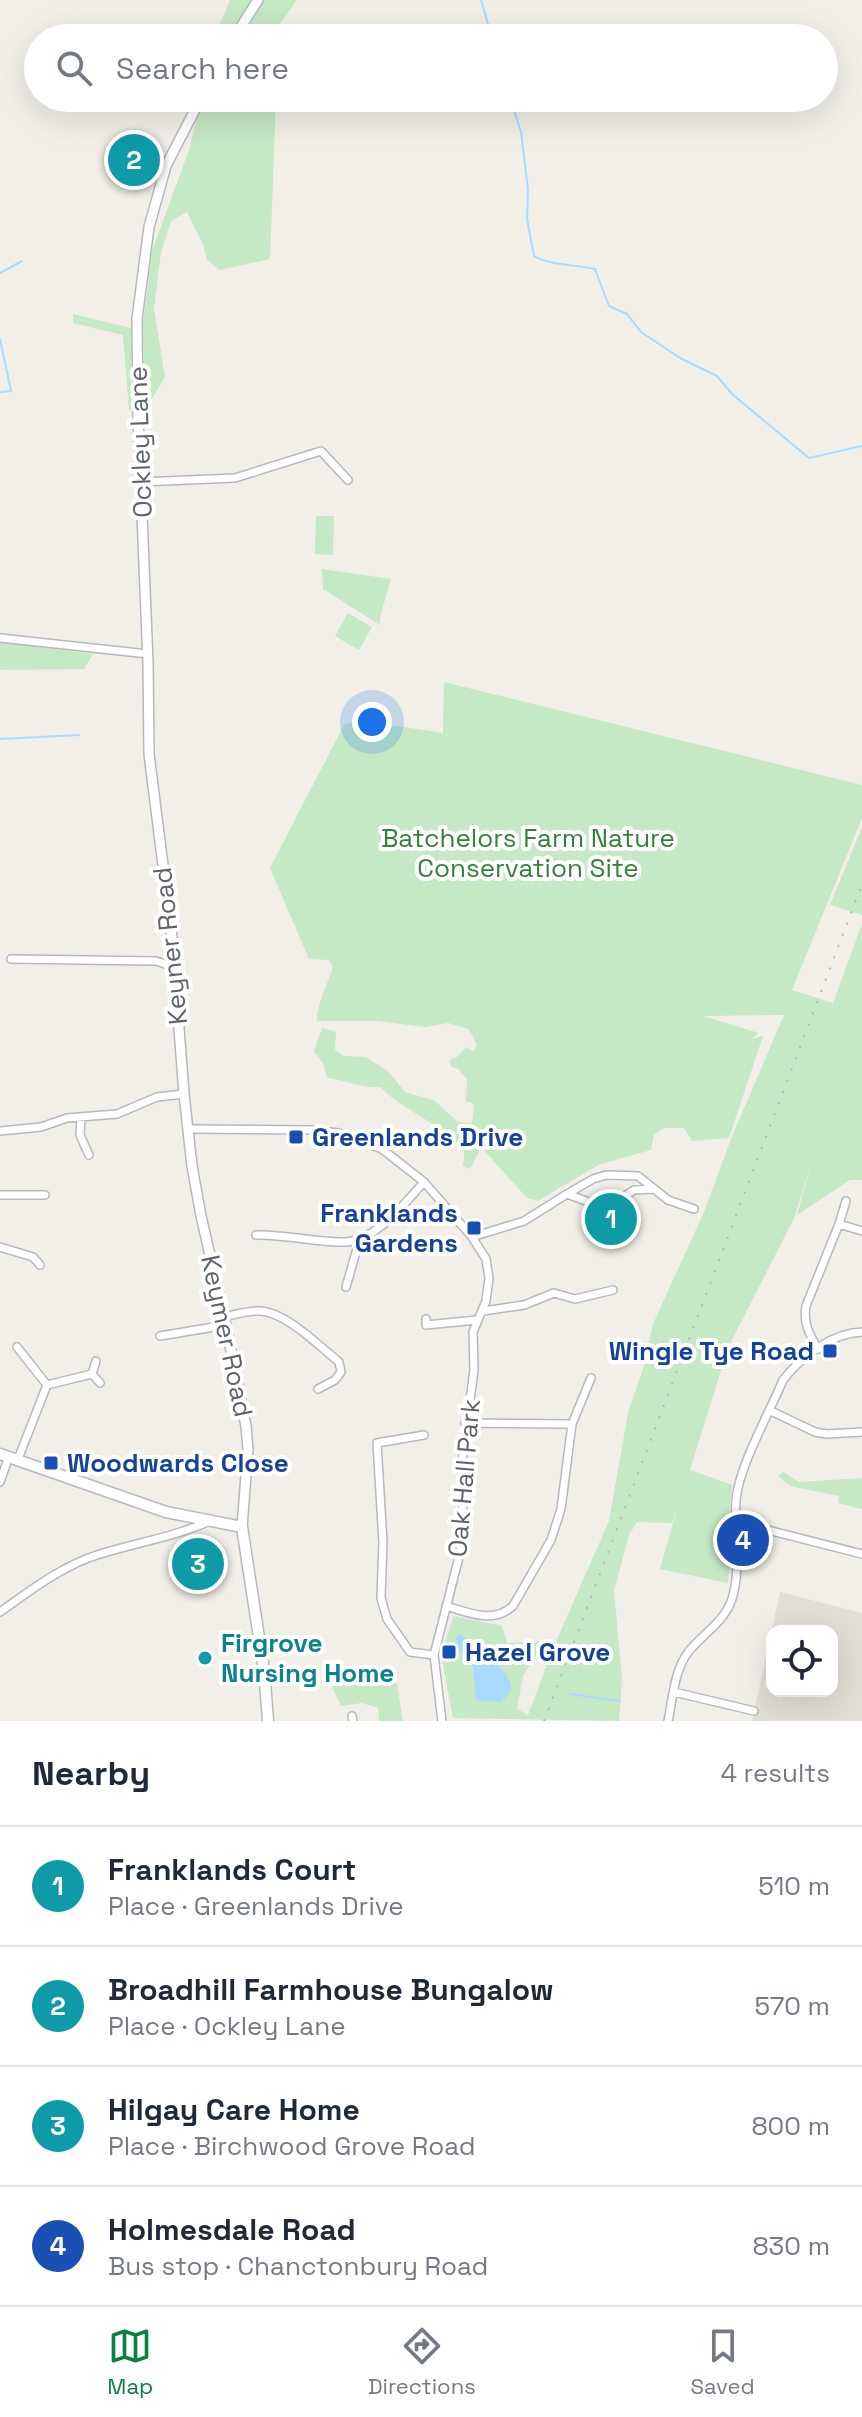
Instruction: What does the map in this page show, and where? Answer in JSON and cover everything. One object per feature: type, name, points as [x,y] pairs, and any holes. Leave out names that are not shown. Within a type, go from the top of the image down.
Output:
[{"type":"main road","points":[[9,1456],[166,1512],[242,1527]]},
{"type":"main road","name":"Keymer Road","points":[[242,1527],[264,1670],[268,1721]]},
{"type":"street","points":[[243,24],[258,0]]},
{"type":"street","name":"Ockley Lane","points":[[154,798],[149,754],[137,319],[149,227],[166,166],[194,112]]},
{"type":"street","points":[[140,482],[235,478],[321,451],[348,480]]},
{"type":"street","points":[[0,638],[148,654]]},
{"type":"street","name":"Keyner Road","points":[[154,798],[174,967],[184,1094]]},
{"type":"street","points":[[156,961],[172,952]]},
{"type":"street","points":[[11,959],[156,961],[174,967]]},
{"type":"street","points":[[0,1131],[22,1131],[67,1118],[117,1114],[157,1097],[184,1094]]},
{"type":"street","name":"Keymer Road","points":[[184,1094],[201,1216],[246,1426],[248,1449],[242,1527]]},
{"type":"street","points":[[81,1118],[80,1135],[89,1155]]},
{"type":"street","points":[[188,1129],[339,1133],[382,1149],[424,1182],[472,1237],[486,1259],[489,1278],[483,1311],[477,1320],[426,1325],[426,1319]]},
{"type":"street","points":[[472,1237],[524,1221],[593,1179],[606,1175],[638,1176],[668,1200],[694,1209]]},
{"type":"street","points":[[621,1177],[638,1190]]},
{"type":"street","points":[[256,1235],[345,1242],[360,1238],[377,1229],[424,1182]]},
{"type":"street","points":[[567,1194],[602,1207],[638,1190],[653,1189]]},
{"type":"street","points":[[0,1195],[45,1195]]},
{"type":"street","points":[[818,1349],[807,1330],[804,1317],[806,1306],[846,1201]]},
{"type":"street","points":[[839,1224],[862,1231]]},
{"type":"street","points":[[346,1287],[360,1238]]},
{"type":"street","points":[[0,1247],[33,1257],[40,1265]]},
{"type":"street","points":[[483,1311],[524,1305],[554,1293],[575,1299],[613,1290]]},
{"type":"street","points":[[160,1336],[225,1321],[252,1311],[265,1311],[281,1317],[339,1362],[341,1372],[335,1380],[318,1389]]},
{"type":"street","name":"Oak Hall Park","points":[[442,1721],[434,1655],[455,1576],[462,1530],[462,1461],[473,1373],[473,1332],[477,1320]]},
{"type":"street","points":[[668,1721],[678,1669],[688,1652],[722,1617],[732,1600],[738,1551],[736,1500],[741,1478],[783,1380],[836,1336],[862,1332]]},
{"type":"street","points":[[17,1347],[47,1385]]},
{"type":"street","points":[[92,1374],[96,1361]]},
{"type":"street","points":[[0,1482],[9,1456],[47,1385],[92,1374]]},
{"type":"street","points":[[92,1374],[100,1383]]},
{"type":"street","points":[[446,1606],[495,1617],[513,1606],[551,1540],[561,1509],[572,1424],[591,1378]]},
{"type":"street","points":[[771,1411],[815,1432],[862,1432]]},
{"type":"street","points":[[465,1423],[572,1424]]},
{"type":"street","points":[[367,1443],[424,1435]]},
{"type":"street","points":[[377,1443],[383,1542],[381,1598],[387,1619],[410,1652],[434,1655]]},
{"type":"street","points":[[0,1612],[32,1589],[82,1561],[189,1531],[210,1521]]},
{"type":"street","points":[[736,1522],[862,1554]]},
{"type":"street","points":[[674,1692],[754,1711]]},
{"type":"shaded area","points":[[780,1592],[862,1613],[862,1721],[752,1721],[766,1656],[766,1697],[838,1697],[838,1625],[773,1625]]},
{"type":"green space","points":[[230,0],[296,0],[280,24],[220,24]]},
{"type":"green space","points":[[198,112],[275,112],[270,259],[220,270],[207,260],[203,244],[187,212],[171,221],[161,252],[154,309],[165,377],[145,410],[143,325],[152,251],[189,150]]},
{"type":"green space","points":[[73,314],[131,328],[134,409],[129,410],[123,335],[73,323]]},
{"type":"green space","points":[[316,516],[334,516],[333,555],[315,554]]},
{"type":"green space","points":[[322,569],[391,579],[380,625],[323,589]]},
{"type":"green space","points":[[348,613],[372,627],[359,650],[335,636]]},
{"type":"green space","points":[[0,642],[93,654],[84,669],[0,670]]},
{"type":"green space","name":"Batchelors Farm Nature Conservation Site","points":[[444,682],[862,785],[862,818],[792,990],[833,1003],[862,924],[862,1180],[850,1180],[797,1215],[812,1160],[795,1216],[728,1348],[690,1470],[732,1485],[728,1583],[660,1569],[677,1509],[672,1523],[637,1522],[629,1535],[614,1591],[622,1678],[619,1721],[453,1718],[441,1653],[454,1616],[502,1626],[507,1643],[544,1641],[523,1676],[517,1709],[528,1715],[554,1646],[609,1521],[628,1413],[643,1369],[653,1324],[704,1212],[731,1139],[784,1015],[703,1016],[759,1033],[751,1039],[763,1036],[729,1138],[692,1141],[684,1128],[665,1128],[654,1134],[651,1150],[598,1165],[538,1201],[527,1198],[481,1147],[470,1169],[463,1166],[464,1155],[452,1138],[381,1087],[327,1078],[324,1065],[314,1051],[322,1028],[336,1032],[335,1050],[344,1056],[366,1057],[389,1072],[405,1092],[435,1101],[458,1122],[472,1123],[474,1104],[466,1101],[467,1079],[457,1068],[451,1067],[450,1060],[466,1047],[473,1051],[477,1045],[469,1029],[448,1023],[425,1027],[377,1021],[317,1021],[333,967],[329,960],[309,959],[270,868],[344,725],[357,720],[443,733]]},
{"type":"green space","points":[[862,827],[862,915],[830,905]]},
{"type":"green space","points":[[783,1472],[799,1482],[862,1478],[862,1509],[838,1503],[839,1496],[790,1486],[778,1476]]},
{"type":"green space","points":[[353,1670],[397,1684],[403,1721],[379,1721],[378,1708],[362,1703],[341,1706],[332,1687]]},
{"type":"water","points":[[459,1634],[490,1657],[509,1679],[510,1691],[500,1702],[476,1700],[473,1666],[454,1644]]},
{"type":"waterway","points":[[481,0],[488,24]]},
{"type":"waterway","points":[[515,112],[521,132],[528,189],[527,219],[534,256],[555,263],[595,269],[609,306],[627,314],[641,332],[680,358],[717,376],[732,394],[809,458],[862,446]]},
{"type":"waterway","points":[[0,273],[22,261]]},
{"type":"waterway","points":[[0,339],[11,391],[0,392]]},
{"type":"waterway","points":[[0,739],[79,735]]},
{"type":"waterway","points":[[570,1694],[620,1701]]},
{"type":"railway","points":[[544,1721],[862,884]]},
{"type":"place","name":"Broadhill Farmhouse Bungalow","points":[[134,160]]},
{"type":"place","name":"Greenlands Drive","points":[[296,1137]]},
{"type":"place","name":"Franklands Court","points":[[611,1219]]},
{"type":"place","name":"Franklands Gardens","points":[[474,1228]]},
{"type":"place","name":"Wingle Tye Road","points":[[830,1351]]},
{"type":"place","name":"Woodwards Close","points":[[51,1463]]},
{"type":"place","name":"Holmesdale Road","points":[[743,1540]]},
{"type":"place","name":"Hilgay Care Home","points":[[198,1564]]},
{"type":"place","name":"Hazel Grove","points":[[449,1652]]},
{"type":"place","name":"Firgrove Nursing Home","points":[[205,1658]]}]
